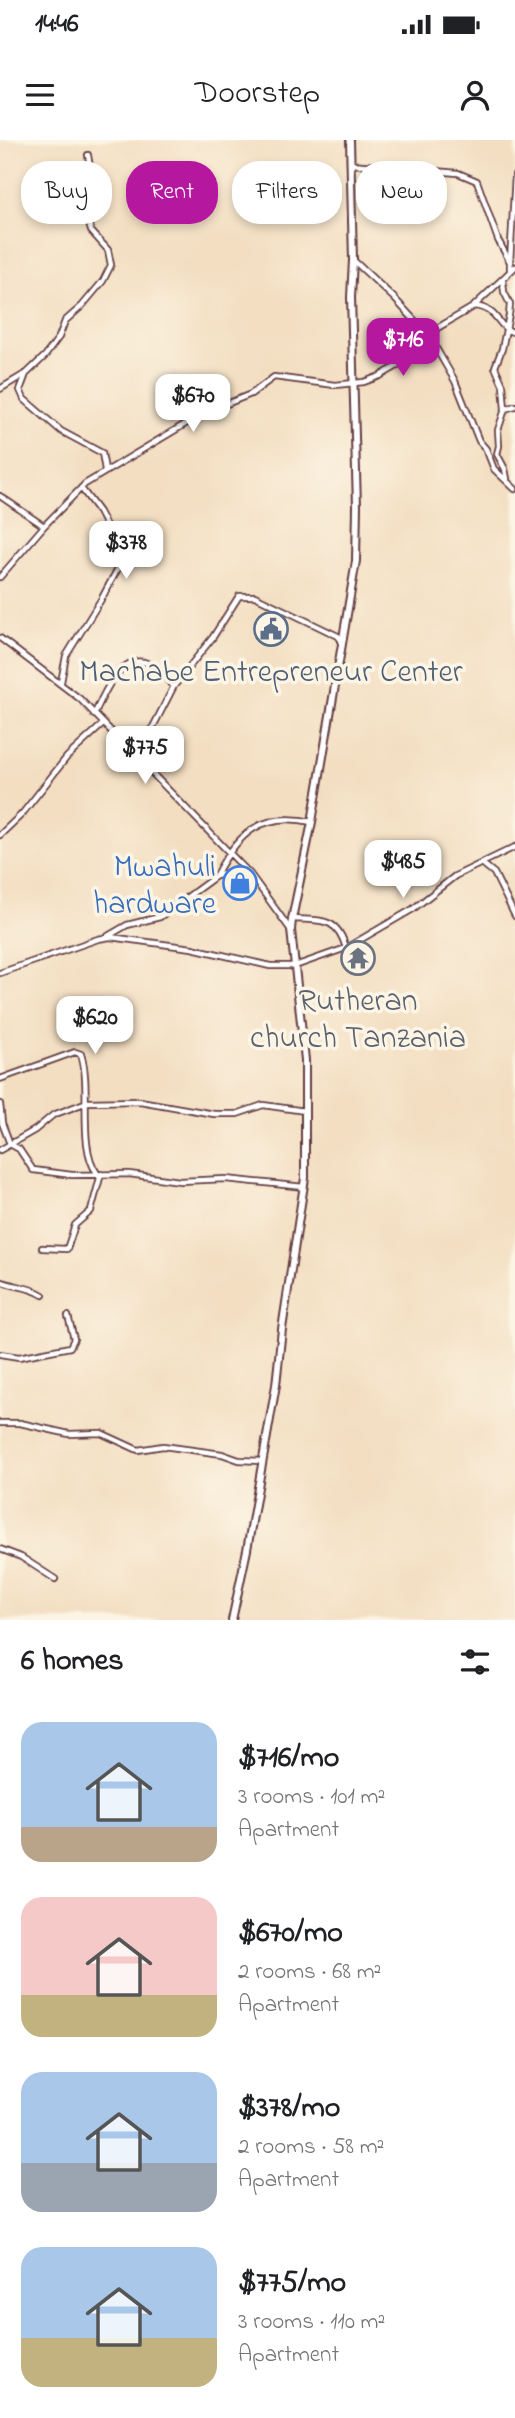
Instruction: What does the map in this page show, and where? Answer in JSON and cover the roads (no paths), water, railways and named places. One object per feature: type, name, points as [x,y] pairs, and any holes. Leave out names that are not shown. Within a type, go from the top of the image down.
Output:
[{"type":"street","points":[[232,1620],[276,1385],[304,1186],[305,1060],[291,930],[312,822],[355,561],[357,506],[350,140]]},
{"type":"street","points":[[88,155],[94,193],[89,223],[91,231],[108,250],[111,265],[103,281],[65,321],[59,337],[45,356],[26,374],[22,380],[21,396],[61,431],[102,453],[105,470]]},
{"type":"street","points":[[0,577],[80,488],[105,470],[202,414],[251,394],[274,377],[334,385],[354,384],[397,367],[414,355],[440,326],[475,306],[512,269],[498,240],[477,181],[457,173],[350,164]]},
{"type":"street","points":[[510,262],[515,175]]},
{"type":"street","points":[[352,260],[394,298],[429,336],[455,381],[478,441],[486,449],[494,468],[515,489]]},
{"type":"street","points":[[503,280],[503,289],[515,310]]},
{"type":"street","points":[[507,480],[497,454],[498,430],[505,409],[503,385],[495,365],[502,349],[509,302]]},
{"type":"street","points":[[475,306],[492,311],[506,330],[515,333]]},
{"type":"street","points":[[0,389],[26,374]]},
{"type":"street","points":[[505,409],[515,406]]},
{"type":"street","points":[[61,683],[66,656],[95,611],[123,558],[99,512],[80,488]]},
{"type":"street","points":[[0,496],[44,526]]},
{"type":"street","points":[[132,754],[153,727],[174,686],[213,637],[236,599],[242,594],[255,596],[279,607],[338,636],[343,642]]},
{"type":"street","points":[[0,639],[61,683],[94,715],[245,869],[291,930]]},
{"type":"street","points":[[94,715],[115,675],[137,662],[147,663],[174,686]]},
{"type":"street","points":[[0,835],[22,814],[67,757],[103,724]]},
{"type":"street","points":[[216,876],[228,852],[242,835],[270,821],[289,818],[312,822]]},
{"type":"street","points":[[104,938],[192,948],[270,966],[295,966],[346,948],[413,909],[455,876],[515,847]]},
{"type":"street","points":[[482,864],[494,873],[515,916]]},
{"type":"street","points":[[0,973],[104,938],[127,925],[160,917],[216,876],[245,869]]},
{"type":"street","points":[[292,919],[332,923],[342,933],[346,948]]},
{"type":"street","points":[[0,1079],[78,1052],[82,1056],[87,1101],[88,1153],[92,1166],[99,1174]]},
{"type":"street","points":[[0,1150],[34,1130],[52,1115],[87,1101],[140,1101],[214,1114],[237,1114],[263,1105],[306,1112]]},
{"type":"street","points":[[0,1104],[2,1123],[10,1144],[18,1148],[33,1170],[72,1175],[136,1175],[180,1181],[237,1179],[304,1186]]},
{"type":"street","points":[[42,1248],[67,1250],[75,1225],[91,1211],[99,1174]]},
{"type":"street","points":[[0,1281],[14,1287],[32,1289],[43,1295]]},
{"type":"street","points":[[0,1354],[19,1357],[70,1347],[75,1339],[68,1316]]},
{"type":"street","points":[[0,1423],[20,1423],[69,1433],[101,1433],[138,1450],[163,1446],[222,1454],[239,1460],[261,1461]]},
{"type":"street","points":[[0,1549],[21,1557],[55,1579]]},
{"type":"place","name":"Machabe Entrepreneur Center","points":[[271,629]]},
{"type":"place","name":"Mwahuli hardware","points":[[240,883]]},
{"type":"place","name":"Rutheran church Tanzania","points":[[358,958]]}]
